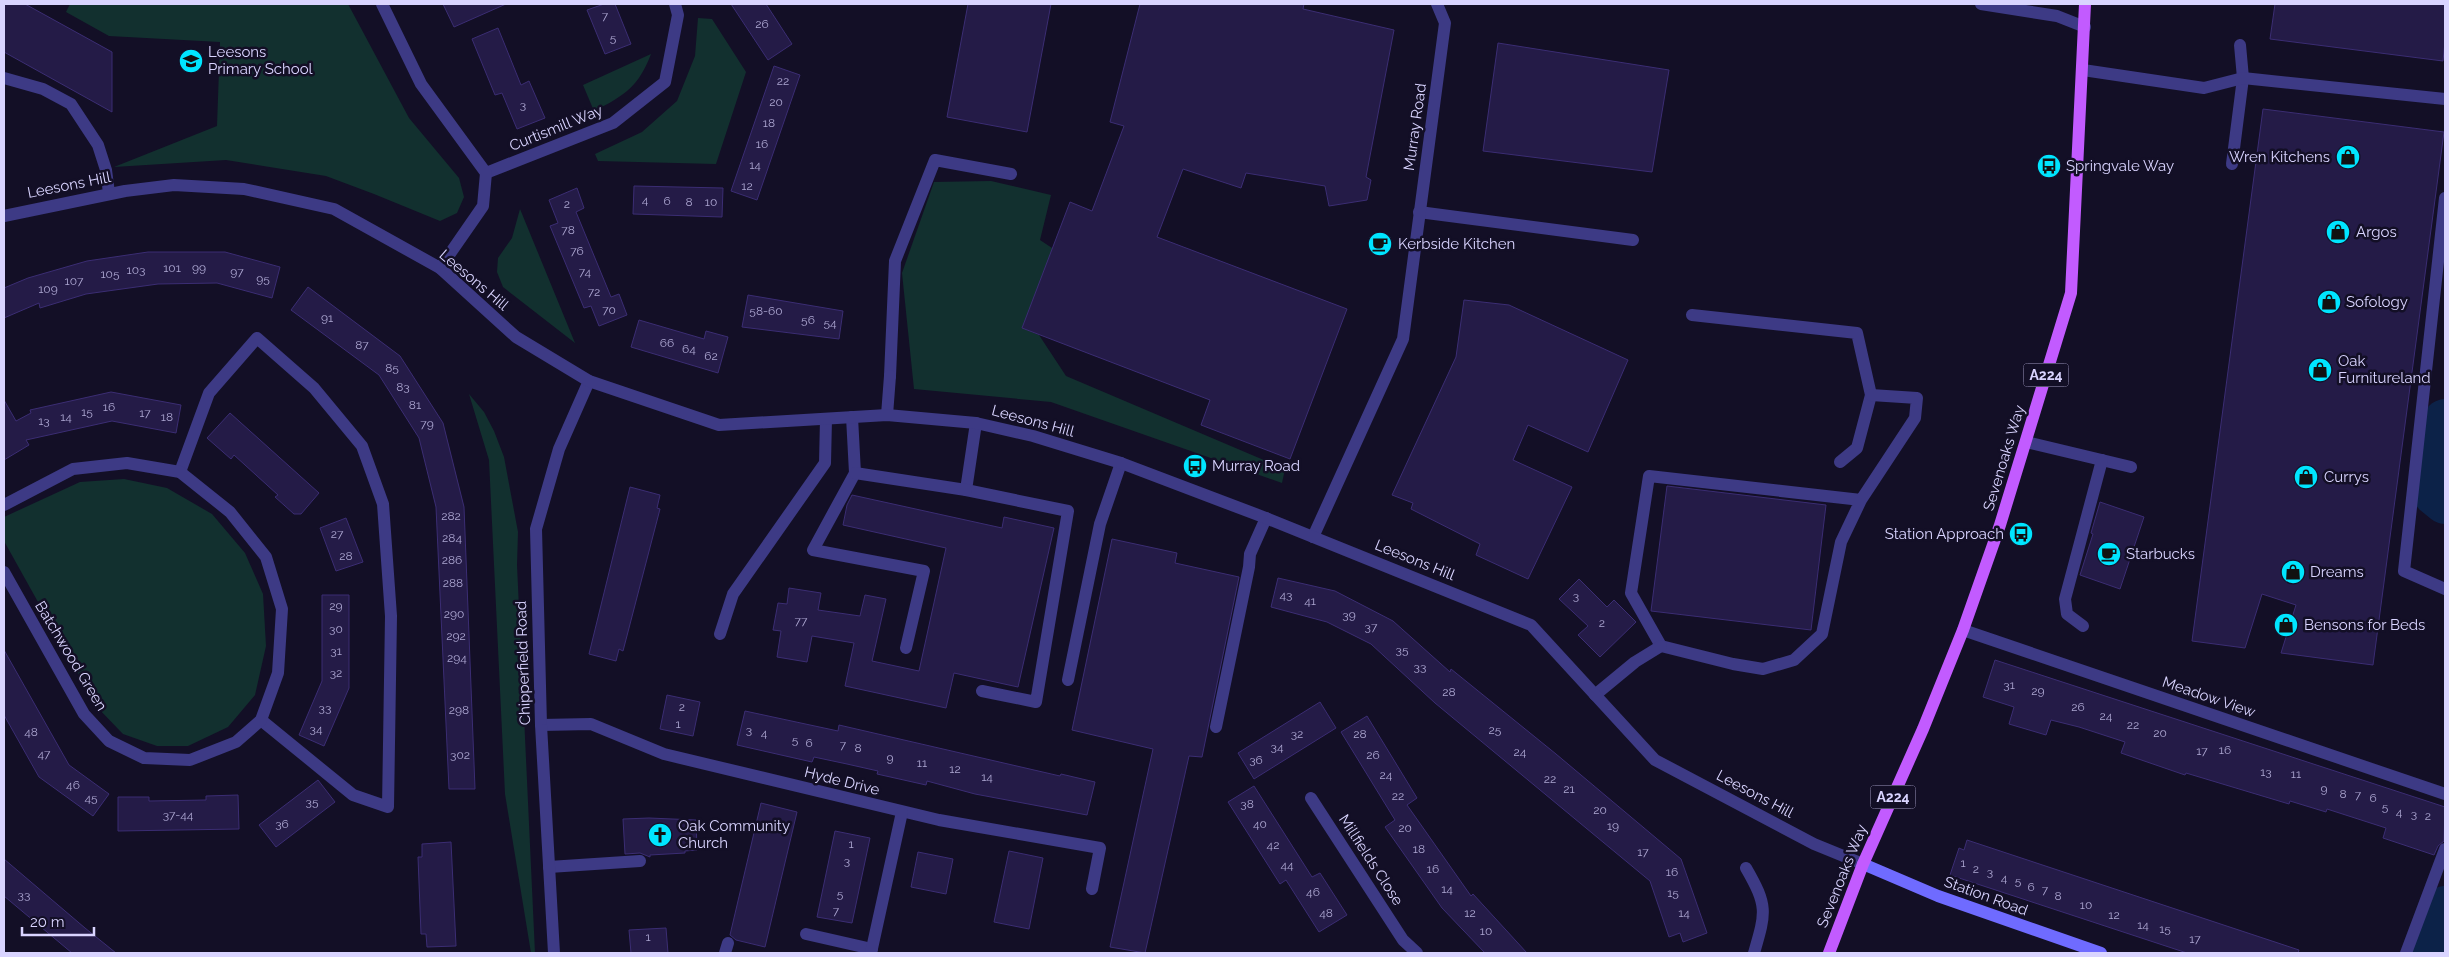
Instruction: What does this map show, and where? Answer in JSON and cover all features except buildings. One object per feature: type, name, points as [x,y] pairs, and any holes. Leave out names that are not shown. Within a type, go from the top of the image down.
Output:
[{"type":"main road","name":"Sevenoaks Way","points":[[1829,953],[1863,864],[1923,729],[1963,630],[2000,525],[2071,293],[2085,4]]},
{"type":"main road","name":"Station Road","points":[[1863,864],[1938,896],[2101,953]]},
{"type":"street","points":[[382,4],[421,84],[486,173],[483,206],[440,268]]},
{"type":"street","name":"Curtismill Way","points":[[486,173],[613,123],[665,82],[678,15],[675,4]]},
{"type":"street","name":"Murray Road","points":[[1314,537],[1403,339],[1445,23],[1437,4]]},
{"type":"street","points":[[1981,4],[2057,16],[2085,28]]},
{"type":"street","points":[[2232,164],[2243,78],[2240,45]]},
{"type":"street","points":[[2083,70],[2204,88],[2243,78],[2445,98]]},
{"type":"street","points":[[4,78],[43,89],[71,104],[98,145],[106,170],[109,193]]},
{"type":"street","points":[[887,416],[895,261],[935,160],[1011,174]]},
{"type":"street","name":"Leesons Hill","points":[[4,216],[109,193],[174,185],[244,189],[334,209],[440,268],[516,337],[589,381],[719,425],[887,416],[976,423],[1033,436],[1121,463],[1266,518],[1531,625],[1655,760],[1814,844],[1863,864]]},
{"type":"street","points":[[2445,198],[2404,571],[2445,589]]},
{"type":"street","points":[[1420,212],[1633,240]]},
{"type":"street","points":[[1692,315],[1858,333],[1870,395],[1857,448],[1840,462]]},
{"type":"street","points":[[180,472],[209,393],[257,338],[314,388],[362,446],[382,504],[391,616],[388,807],[353,795],[261,720]]},
{"type":"street","name":"Chipperfield Road","points":[[554,953],[541,726],[536,529],[559,449],[589,381]]},
{"type":"street","points":[[1595,695],[1635,662],[1661,646],[1732,664],[1763,669],[1794,660],[1822,634],[1841,542],[1861,500],[1915,418],[1917,398],[1870,395]]},
{"type":"street","points":[[852,418],[855,473],[813,550],[924,571],[906,648]]},
{"type":"street","points":[[720,634],[732,594],[825,464],[826,419]]},
{"type":"street","points":[[966,490],[976,423]]},
{"type":"street","points":[[2026,442],[2131,466]]},
{"type":"street","points":[[2083,626],[2067,614],[2065,599],[2102,460]]},
{"type":"street","name":"Batchwood Green","points":[[4,505],[73,469],[127,463],[180,472],[230,512],[266,557],[282,609],[278,672],[261,720],[236,742],[190,760],[144,758],[109,741],[84,714],[4,572]]},
{"type":"street","points":[[1068,680],[1100,524],[1121,463]]},
{"type":"street","points":[[855,473],[966,490],[1068,511],[1036,702],[982,692]]},
{"type":"street","points":[[1661,646],[1631,593],[1649,476],[1861,500]]},
{"type":"street","points":[[1216,727],[1249,567],[1250,554],[1266,518]]},
{"type":"street","name":"Meadow View","points":[[1963,630],[2445,794]]},
{"type":"street","name":"Hyde Drive","points":[[541,726],[591,724],[664,754],[902,812],[1100,848],[1092,889]]},
{"type":"street","name":"Millfields Close","points":[[1311,798],[1403,940],[1417,953]]},
{"type":"street","points":[[806,934],[872,951],[902,812]]},
{"type":"street","points":[[2406,953],[2445,849]]},
{"type":"street","points":[[549,867],[640,861]]},
{"type":"street","points":[[1746,868],[1760,892],[1763,905],[1763,922],[1754,953]]},
{"type":"street","points":[[1400,953],[1403,940]]},
{"type":"green space","points":[[70,4],[348,4],[409,118],[459,178],[464,197],[457,213],[440,221],[326,176],[226,160],[114,167],[217,126],[220,42],[109,36],[66,12]]},
{"type":"green space","points":[[698,18],[712,19],[746,72],[716,164],[598,161],[595,154],[642,132],[677,101],[695,56]]},
{"type":"green space","points":[[651,54],[636,82],[629,89],[594,111],[583,85]]},
{"type":"green space","points":[[991,181],[1051,195],[1040,240],[1058,252],[1022,328],[1039,335],[1066,376],[1285,469],[1282,483],[1051,402],[914,389],[902,273],[934,182]]},
{"type":"green space","points":[[520,209],[575,343],[503,287],[497,272],[498,258],[512,238]]},
{"type":"green space","points":[[469,394],[484,412],[504,457],[518,532],[517,565],[535,953],[531,953],[505,794],[489,460]]},
{"type":"green space","points":[[124,479],[167,488],[212,514],[245,553],[263,594],[266,646],[255,695],[228,727],[188,746],[157,746],[123,734],[96,706],[4,541],[4,517],[80,482]]},
{"type":"waterway","points":[[2445,421],[2434,493],[2445,502]]},
{"type":"waterway","points":[[2426,953],[2438,916],[2445,908]]},
{"type":"place","name":"Leesons Primary School","points":[[191,61]]},
{"type":"place","name":"Wren Kitchens","points":[[2348,157]]},
{"type":"place","name":"Springvale Way","points":[[2049,166]]},
{"type":"place","name":"Argos","points":[[2338,232]]},
{"type":"place","name":"Kerbside Kitchen","points":[[1380,244]]},
{"type":"place","name":"Sofology","points":[[2329,302]]},
{"type":"place","name":"Oak Furnitureland","points":[[2320,370]]},
{"type":"place","name":"Murray Road","points":[[1195,466]]},
{"type":"place","name":"Currys","points":[[2306,477]]},
{"type":"place","name":"Station Approach","points":[[2021,534]]},
{"type":"place","name":"Starbucks","points":[[2109,554]]},
{"type":"place","name":"Dreams","points":[[2293,572]]},
{"type":"place","name":"Bensons for Beds","points":[[2286,625]]},
{"type":"place","name":"Oak Community Church","points":[[660,835]]}]
